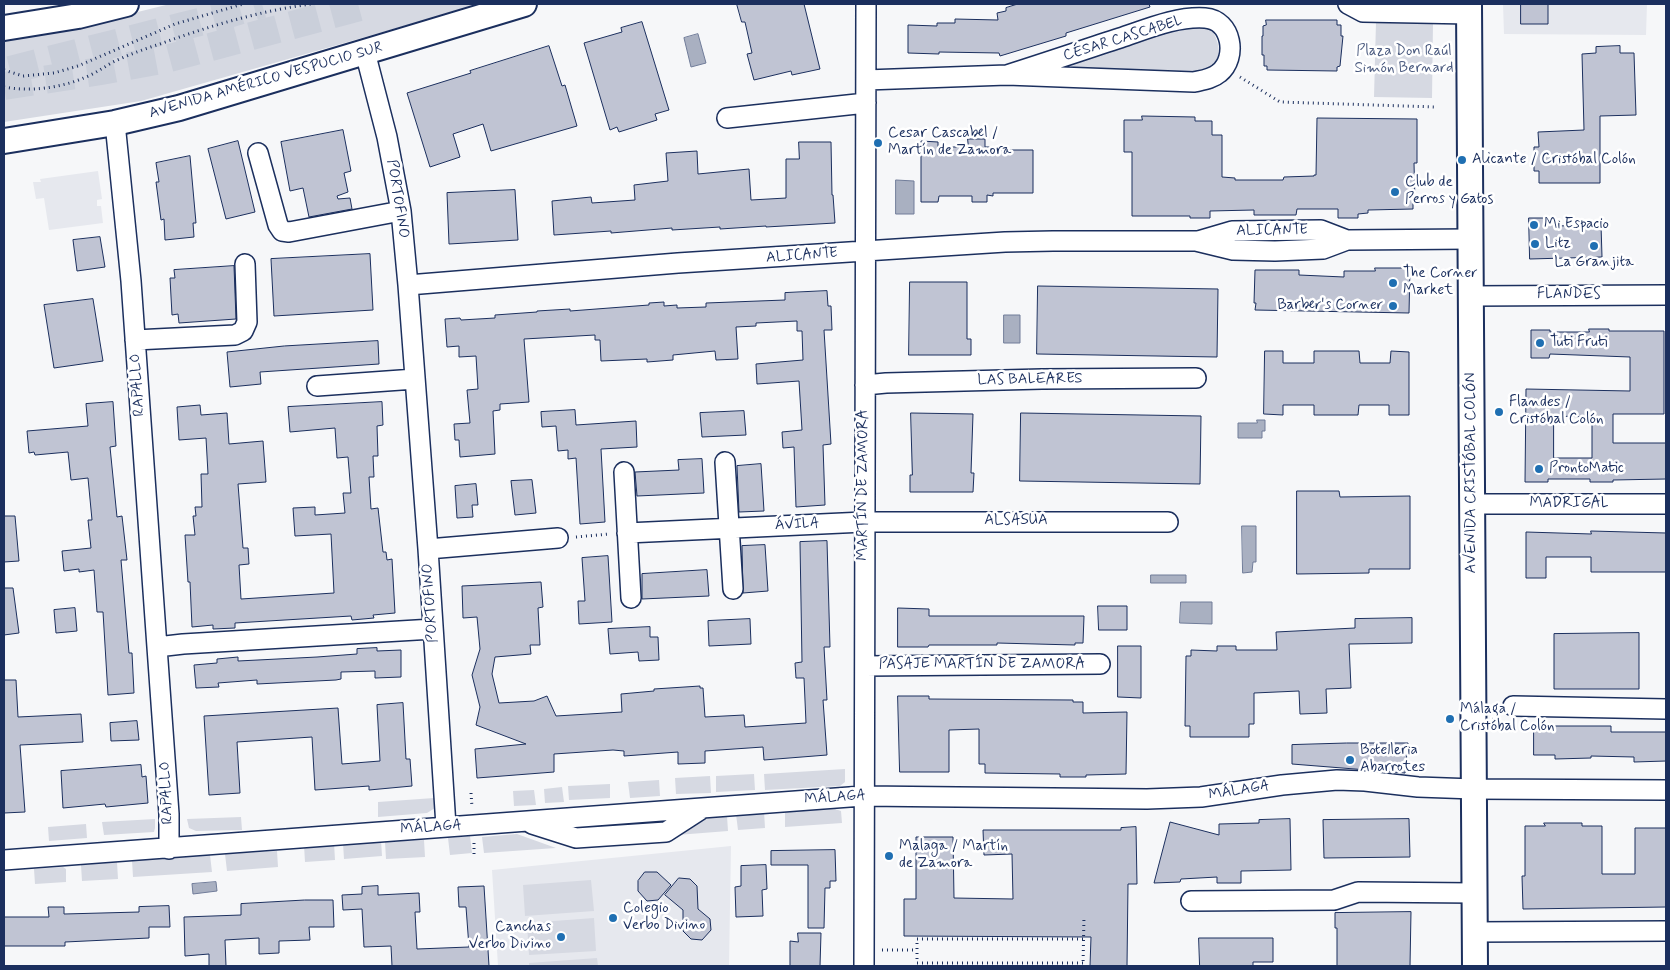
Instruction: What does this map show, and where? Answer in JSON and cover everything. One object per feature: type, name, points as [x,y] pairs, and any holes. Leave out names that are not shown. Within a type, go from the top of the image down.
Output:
[{"type":"main road","points":[[4,28],[78,16],[126,4]]},
{"type":"main road","name":"AVENIDA AMÉRICO VESPUCIO SUR","points":[[4,141],[115,123],[179,108],[524,4]]},
{"type":"main road","name":"AVENIDA CRISTÓBAL COLÓN","points":[[1469,9],[1475,966]]},
{"type":"street","name":"MARTÍN DE ZAMORA","points":[[864,966],[866,4]]},
{"type":"street","name":"AVENIDA CRISTÓBAL COLÓN","points":[[1348,4],[1363,12],[1469,9]]},
{"type":"street","name":"CÉSAR CASCABEL","points":[[866,80],[1008,75],[1180,83],[1207,80],[1218,74],[1224,69],[1230,58],[1231,47],[1228,34],[1220,23],[1212,18],[1184,19],[1008,75]]},
{"type":"street","name":"PORTOFINO","points":[[365,52],[387,137],[401,211],[428,549],[446,826]]},
{"type":"street","points":[[727,118],[866,103]]},
{"type":"street","name":"RAPALLO","points":[[115,123],[131,281],[158,647],[169,814],[169,849]]},
{"type":"street","points":[[258,153],[278,225],[282,230],[289,232],[401,211]]},
{"type":"street","name":"ALICANTE","points":[[408,285],[678,263],[1053,240],[1196,241],[1232,231],[1321,230],[1346,240],[1471,239]]},
{"type":"street","points":[[135,340],[235,335],[242,331],[247,322],[245,264]]},
{"type":"street","name":"FLANDES","points":[[1471,296],[1666,295]]},
{"type":"street","name":"LAS BALEARES","points":[[864,385],[1042,379],[1196,378]]},
{"type":"street","points":[[316,386],[415,379]]},
{"type":"street","points":[[725,462],[733,588]]},
{"type":"street","points":[[624,472],[631,598]]},
{"type":"street","name":"MADRIGAL","points":[[1472,504],[1666,504]]},
{"type":"street","name":"ALSASUA","points":[[864,522],[1168,522]]},
{"type":"street","name":"ÁVILA","points":[[627,533],[864,522]]},
{"type":"street","points":[[428,549],[558,538]]},
{"type":"street","points":[[158,647],[432,629]]},
{"type":"street","name":"PASAJE MARTÍN DE ZAMORA","points":[[865,666],[1100,664]]},
{"type":"street","points":[[1513,706],[1666,710]]},
{"type":"street","name":"MÁLAGA","points":[[4,860],[863,796],[1017,799],[1201,797],[1282,785],[1337,780],[1418,787],[1474,789],[1666,790]]},
{"type":"street","points":[[1191,901],[1334,900],[1358,892],[1474,893]]},
{"type":"street","points":[[1475,932],[1666,930]]},
{"type":"path","points":[[4,70],[23,76],[54,72],[78,66],[175,24],[243,4]]},
{"type":"path","points":[[4,87],[31,89],[68,84],[91,75],[113,62],[159,44],[252,16],[311,4]]},
{"type":"path","points":[[1224,69],[1256,86],[1280,102],[1436,107]]},
{"type":"path","points":[[558,538],[627,533]]},
{"type":"path","points":[[1084,916],[1084,939],[1083,964],[917,963],[917,938],[1084,939]]},
{"type":"path","points":[[877,950],[917,950]]},
{"type":"shaded area","points":[[1503,4],[1647,4],[1646,35],[1504,34]]},
{"type":"shaded area","points":[[98,171],[102,199],[97,200],[97,206],[101,206],[103,223],[49,230],[44,198],[36,199],[33,182],[41,182],[40,179]]},
{"type":"shaded area","name":"Colegio Verbo Divino","points":[[731,846],[729,966],[498,966],[492,870]]},
{"type":"green space","points":[[170,4],[481,4],[141,101],[4,122],[4,38],[73,28]]},
{"type":"green space","name":"Plaza Don Raúl Simón Bernard","points":[[1376,22],[1433,23],[1432,98],[1374,97]]},
{"type":"green space","points":[[1198,26],[1212,30],[1219,53],[1215,62],[1209,67],[1192,73],[1054,70],[1182,27]]},
{"type":"green space","points":[[845,769],[845,782],[840,786],[765,790],[764,774]]},
{"type":"green space","points":[[754,774],[755,790],[716,792],[716,776]]},
{"type":"green space","points":[[710,776],[711,793],[676,794],[675,778]]},
{"type":"green space","points":[[659,780],[660,796],[630,798],[628,782]]},
{"type":"green space","points":[[610,784],[610,798],[569,800],[568,786]]},
{"type":"green space","points":[[562,787],[564,802],[545,803],[544,789]]},
{"type":"green space","points":[[534,790],[536,805],[514,806],[513,791]]},
{"type":"green space","points":[[434,798],[435,808],[427,813],[378,817],[378,802]]},
{"type":"green space","points":[[832,808],[841,811],[842,823],[785,827],[785,812]]},
{"type":"green space","points":[[764,811],[765,828],[738,830],[736,814]]},
{"type":"green space","points":[[727,816],[728,831],[677,835],[710,817]]},
{"type":"green space","points":[[241,817],[242,830],[196,831],[189,828],[187,819]]},
{"type":"green space","points":[[155,819],[154,832],[104,835],[102,822]]},
{"type":"green space","points":[[672,819],[652,827],[579,831],[564,827]]},
{"type":"green space","points":[[86,824],[87,838],[49,841],[48,827]]},
{"type":"green space","points":[[517,834],[556,848],[484,853],[482,837]]},
{"type":"green space","points":[[470,836],[472,853],[450,855],[448,838]]},
{"type":"green space","points":[[381,840],[382,856],[344,859],[343,843]]},
{"type":"green space","points":[[424,840],[425,857],[386,859],[385,842]]},
{"type":"green space","points":[[334,843],[335,860],[305,862],[304,845]]},
{"type":"green space","points":[[277,851],[278,867],[227,871],[225,854]]},
{"type":"green space","points":[[210,855],[212,872],[133,877],[132,860]]},
{"type":"green space","points":[[117,862],[118,879],[82,881],[81,865]]},
{"type":"green space","points":[[63,867],[66,869],[66,882],[35,884],[34,869]]},
{"type":"green space","points":[[591,880],[594,911],[525,916],[523,885]]},
{"type":"green space","name":"Canchas Verbo Divino","points":[[594,918],[596,951],[529,955],[527,923]]},
{"type":"green space","points":[[597,958],[598,966],[529,966],[529,963]]},
{"type":"water","points":[[698,34],[706,63],[691,67],[684,38]]},
{"type":"water","points":[[896,180],[914,181],[914,214],[896,214]]},
{"type":"water","points":[[1004,315],[1020,315],[1020,343],[1004,343]]},
{"type":"water","points":[[1257,420],[1265,420],[1265,431],[1262,431],[1262,438],[1238,438],[1238,423],[1257,423]]},
{"type":"water","points":[[1242,526],[1256,526],[1256,562],[1253,562],[1252,572],[1243,573]]},
{"type":"water","points":[[1151,575],[1186,575],[1186,583],[1151,583]]},
{"type":"water","points":[[1181,602],[1212,602],[1212,624],[1180,623]]},
{"type":"water","points":[[216,882],[217,891],[193,894],[192,884]]},
{"type":"building","points":[[737,4],[804,4],[820,69],[792,75],[791,71],[754,80],[747,54],[752,53],[745,22],[742,22]]},
{"type":"building","points":[[1018,4],[1149,4],[1150,7],[1000,56],[999,53],[908,53],[908,25],[937,26],[937,23],[955,23],[955,19],[998,20],[997,13],[1006,11],[1006,8]]},
{"type":"building","points":[[1521,4],[1548,4],[1548,24],[1521,24]]},
{"type":"building","points":[[1266,20],[1337,20],[1337,25],[1341,25],[1341,36],[1343,36],[1340,66],[1337,67],[1337,71],[1267,70],[1267,66],[1264,66],[1264,55],[1262,55],[1263,26],[1266,25]]},
{"type":"building","points":[[642,22],[669,110],[655,114],[657,120],[619,132],[617,127],[610,130],[584,43],[622,32],[621,28]]},
{"type":"building","points":[[549,46],[562,86],[565,85],[577,126],[491,151],[483,124],[453,134],[460,157],[430,167],[407,93]]},
{"type":"building","points":[[1620,46],[1620,53],[1634,53],[1636,115],[1600,116],[1600,183],[1539,183],[1539,171],[1534,171],[1534,147],[1539,147],[1538,132],[1584,130],[1582,54],[1596,53],[1596,47]]},
{"type":"building","points":[[1142,116],[1195,117],[1195,121],[1212,121],[1212,135],[1222,135],[1222,177],[1235,178],[1235,180],[1283,180],[1284,177],[1316,175],[1317,118],[1417,119],[1417,163],[1414,163],[1415,203],[1413,203],[1413,209],[1368,210],[1368,213],[1358,214],[1358,218],[1338,218],[1338,209],[1297,209],[1296,215],[1254,215],[1254,210],[1210,211],[1210,218],[1132,216],[1132,152],[1124,152],[1124,120],[1142,120]]},
{"type":"building","points":[[343,130],[351,171],[344,173],[348,192],[337,196],[338,199],[350,198],[352,209],[309,217],[303,188],[290,191],[281,142]]},
{"type":"building","points":[[968,139],[985,139],[985,147],[994,147],[994,150],[1033,150],[1033,193],[993,193],[993,196],[987,195],[987,202],[972,202],[972,196],[939,196],[938,202],[921,202],[921,141],[938,142],[938,147],[968,147]]},
{"type":"building","points":[[238,141],[255,212],[226,219],[208,149]]},
{"type":"building","points":[[799,142],[831,142],[832,195],[835,223],[720,229],[720,227],[672,230],[672,228],[554,235],[552,201],[591,197],[592,203],[635,200],[634,185],[668,181],[666,153],[697,151],[698,174],[749,169],[751,200],[786,198],[786,159],[799,159]]},
{"type":"building","points":[[190,156],[196,223],[193,223],[194,237],[165,240],[164,219],[161,220],[156,182],[159,182],[156,163]]},
{"type":"building","points":[[515,190],[518,240],[449,244],[447,193]]},
{"type":"building","points":[[1529,218],[1555,218],[1555,226],[1601,225],[1602,257],[1530,259]]},
{"type":"building","points":[[100,237],[105,267],[77,271],[73,240]]},
{"type":"building","points":[[370,254],[373,310],[274,316],[271,259]]},
{"type":"building","points":[[234,266],[236,319],[179,323],[178,314],[172,315],[170,278],[175,278],[174,270]]},
{"type":"building","points":[[1375,268],[1410,268],[1409,313],[1255,310],[1255,270],[1299,270],[1299,275],[1344,277],[1344,271],[1375,271]]},
{"type":"building","points":[[910,282],[967,282],[967,339],[971,339],[971,355],[909,355]]},
{"type":"building","points":[[1038,286],[1218,289],[1217,357],[1037,354]]},
{"type":"building","points":[[827,291],[828,306],[831,306],[832,330],[824,330],[831,444],[823,445],[825,505],[796,507],[794,447],[783,448],[782,432],[802,430],[799,381],[757,384],[756,364],[803,360],[802,331],[797,331],[797,321],[756,323],[756,326],[736,327],[738,359],[716,360],[715,351],[673,355],[673,360],[647,362],[647,359],[601,361],[600,340],[595,340],[595,335],[524,339],[529,402],[500,404],[500,410],[493,411],[495,454],[460,457],[459,440],[455,440],[454,424],[470,423],[467,390],[478,389],[476,356],[459,357],[459,346],[447,347],[445,319],[495,318],[495,315],[537,311],[570,309],[570,311],[649,305],[649,303],[664,302],[664,306],[677,305],[677,308],[706,307],[706,303],[785,300],[785,293]]},
{"type":"building","points":[[93,299],[103,361],[54,368],[44,305]]},
{"type":"building","points":[[1589,329],[1664,331],[1664,414],[1613,414],[1613,443],[1666,443],[1666,479],[1590,482],[1590,479],[1548,479],[1548,482],[1525,482],[1526,389],[1630,391],[1630,357],[1550,354],[1549,358],[1531,358],[1531,330],[1589,332]],"holes":[[[1554,416],[1592,417],[1592,458],[1554,458]]]},
{"type":"building","points":[[378,341],[379,364],[260,372],[261,384],[230,387],[227,352],[284,346]]},
{"type":"building","points":[[1265,351],[1283,351],[1283,363],[1314,363],[1314,351],[1359,351],[1360,363],[1390,363],[1391,351],[1409,352],[1409,415],[1389,415],[1389,405],[1359,405],[1358,415],[1314,415],[1314,405],[1283,405],[1283,415],[1264,414]]},
{"type":"building","points":[[113,402],[116,446],[110,447],[117,517],[122,516],[127,560],[121,560],[129,653],[132,653],[134,693],[108,695],[103,612],[97,612],[94,570],[64,571],[62,551],[91,548],[88,520],[92,520],[88,478],[71,480],[68,452],[35,455],[34,452],[29,453],[27,431],[88,426],[86,404]]},
{"type":"building","points":[[382,402],[383,425],[377,426],[378,456],[373,456],[374,477],[369,477],[371,509],[378,508],[383,552],[386,552],[387,560],[392,559],[395,613],[373,615],[374,618],[352,620],[351,616],[235,623],[235,628],[213,629],[213,625],[192,627],[185,535],[195,535],[193,516],[196,516],[195,507],[202,507],[201,474],[208,474],[206,438],[179,440],[177,407],[200,405],[201,415],[227,413],[229,444],[263,441],[266,482],[238,484],[243,548],[248,548],[249,564],[239,565],[241,599],[334,593],[331,534],[295,536],[293,508],[315,507],[315,515],[345,513],[343,493],[351,493],[348,457],[337,458],[335,428],[290,432],[288,407]]},
{"type":"building","points":[[575,410],[576,425],[636,421],[637,447],[601,449],[605,522],[580,524],[576,458],[568,459],[568,450],[558,451],[556,426],[542,427],[541,412]]},
{"type":"building","points":[[744,411],[746,435],[702,437],[700,413]]},
{"type":"building","points":[[911,413],[973,414],[971,473],[974,473],[973,492],[910,492],[910,475],[912,475]]},
{"type":"building","points":[[1021,413],[1201,416],[1200,484],[1020,481]]},
{"type":"building","points":[[702,459],[704,493],[637,496],[635,472],[679,470],[678,460]]},
{"type":"building","points":[[761,464],[764,511],[739,512],[737,466]]},
{"type":"building","points":[[532,480],[536,513],[515,515],[511,481]]},
{"type":"building","points":[[476,484],[478,505],[472,505],[473,517],[457,518],[455,486]]},
{"type":"building","points":[[1297,491],[1339,491],[1340,497],[1410,496],[1410,569],[1369,569],[1369,573],[1297,574]]},
{"type":"building","points":[[4,516],[15,516],[19,561],[4,562]]},
{"type":"building","points":[[1591,531],[1666,533],[1666,572],[1591,572],[1591,557],[1546,557],[1546,578],[1526,578],[1526,532],[1591,534]]},
{"type":"building","points":[[827,541],[830,647],[824,647],[827,700],[823,700],[827,755],[764,760],[763,747],[705,751],[705,763],[678,764],[678,752],[624,756],[624,751],[613,750],[554,754],[554,772],[477,778],[475,749],[526,744],[476,725],[480,707],[472,675],[480,649],[477,617],[463,618],[462,586],[541,582],[543,607],[538,608],[540,645],[530,645],[531,654],[495,657],[492,674],[499,703],[534,701],[547,696],[556,716],[622,712],[621,694],[654,691],[654,689],[700,686],[700,688],[703,688],[705,717],[744,715],[745,727],[806,723],[804,678],[796,678],[795,663],[802,662],[800,542]]},
{"type":"building","points":[[765,545],[768,591],[743,593],[742,546]]},
{"type":"building","points":[[608,556],[612,622],[579,624],[578,601],[585,601],[582,558]]},
{"type":"building","points":[[707,570],[709,596],[642,599],[642,574]]},
{"type":"building","points":[[4,588],[13,588],[19,633],[4,635]]},
{"type":"building","points":[[1098,606],[1127,606],[1127,630],[1099,630]]},
{"type":"building","points":[[75,608],[77,631],[56,633],[54,610]]},
{"type":"building","points":[[898,608],[929,609],[929,616],[1084,616],[1083,643],[1075,643],[1075,645],[997,643],[997,645],[898,647]]},
{"type":"building","points":[[1412,618],[1412,643],[1349,644],[1351,688],[1326,689],[1327,713],[1300,714],[1299,691],[1254,693],[1254,724],[1249,724],[1249,737],[1190,737],[1190,726],[1185,726],[1186,656],[1191,656],[1191,650],[1217,651],[1217,646],[1236,646],[1236,650],[1277,650],[1276,632],[1355,628],[1355,619]]},
{"type":"building","points":[[750,619],[751,644],[709,646],[708,621]]},
{"type":"building","points":[[650,627],[650,637],[658,637],[659,660],[639,661],[638,652],[610,654],[608,629]]},
{"type":"building","points":[[1639,633],[1639,689],[1554,689],[1554,634]]},
{"type":"building","points":[[1118,646],[1141,646],[1141,698],[1118,697]]},
{"type":"building","points":[[377,648],[377,651],[401,650],[401,677],[375,678],[375,671],[341,672],[341,679],[336,680],[257,684],[257,680],[218,683],[219,687],[196,688],[194,665],[217,663],[217,659],[238,657],[238,661],[317,657],[357,654],[357,649]]},
{"type":"building","points":[[4,680],[16,680],[18,717],[81,714],[83,742],[20,745],[25,812],[4,813]]},
{"type":"building","points":[[898,696],[929,696],[929,699],[1073,700],[1073,702],[1083,702],[1083,713],[1127,712],[1126,774],[1060,777],[1060,774],[985,773],[985,764],[979,764],[979,729],[949,730],[949,772],[900,772]]},
{"type":"building","points":[[403,703],[406,759],[410,759],[412,786],[369,790],[369,786],[315,790],[312,737],[237,742],[240,793],[209,795],[204,716],[338,708],[342,764],[380,761],[377,705]]},
{"type":"building","points":[[137,721],[139,740],[111,741],[110,723]]},
{"type":"building","points":[[1534,726],[1611,726],[1611,732],[1666,732],[1666,761],[1634,762],[1634,757],[1591,756],[1591,758],[1555,759],[1555,755],[1534,755]]},
{"type":"building","points":[[1408,743],[1405,773],[1292,764],[1292,745]]},
{"type":"building","points":[[141,765],[142,777],[146,776],[148,803],[106,807],[105,804],[63,808],[61,771]]},
{"type":"building","points":[[1290,819],[1291,870],[1241,871],[1241,883],[1217,883],[1217,877],[1154,883],[1170,822],[1219,835],[1219,824],[1259,823],[1259,820]]},
{"type":"building","points":[[1409,819],[1410,857],[1324,858],[1323,820]]},
{"type":"building","points":[[1544,823],[1582,823],[1582,826],[1602,826],[1602,874],[1635,874],[1635,828],[1666,828],[1666,907],[1523,909],[1522,876],[1525,876],[1525,826],[1545,826]]},
{"type":"building","points":[[1136,827],[1137,884],[1128,884],[1127,966],[1090,966],[1091,937],[904,936],[904,899],[916,899],[916,837],[953,837],[954,898],[1013,899],[1012,854],[984,855],[983,830],[1121,830],[1121,828]]},
{"type":"building","points":[[835,850],[836,881],[830,881],[830,888],[825,888],[824,928],[808,928],[808,865],[771,865],[771,851]]},
{"type":"building","points":[[766,865],[767,889],[762,890],[763,916],[736,917],[735,887],[741,886],[741,866]]},
{"type":"building","points":[[645,872],[657,872],[671,885],[658,900],[647,901],[638,891],[638,881]]},
{"type":"building","points":[[679,878],[690,879],[697,886],[698,909],[710,919],[711,930],[702,940],[691,939],[683,931],[683,910],[665,895]]},
{"type":"building","points":[[378,886],[378,895],[419,893],[420,912],[415,912],[417,949],[469,947],[466,907],[459,907],[458,887],[484,886],[489,966],[392,966],[391,946],[364,947],[362,909],[343,910],[342,895],[362,894],[362,887]]},
{"type":"building","points":[[333,900],[334,927],[309,927],[310,940],[279,941],[279,953],[259,954],[259,938],[225,940],[226,966],[209,966],[209,954],[185,956],[184,917],[241,915],[241,904]]},
{"type":"building","points":[[169,906],[170,927],[149,927],[149,938],[65,942],[65,946],[4,946],[4,917],[49,917],[48,907],[64,907],[64,914],[139,912],[139,907]]},
{"type":"building","points":[[1411,912],[1410,966],[1337,966],[1335,913]]},
{"type":"building","points":[[798,933],[821,933],[820,966],[790,966],[790,941],[798,942]]},
{"type":"building","points":[[1199,938],[1273,938],[1273,962],[1253,962],[1253,966],[1200,966]]},
{"type":"tunnel","points":[[10,70],[215,18],[262,4]]},
{"type":"tunnel","points":[[4,86],[166,59],[371,4]]},
{"type":"place","name":"Cesar Cascabel / Martín de Zamora","points":[[878,143]]},
{"type":"place","name":"Alicante / Cristóbal Colón","points":[[1462,160]]},
{"type":"place","name":"Club de Perros y Gatos","points":[[1395,192]]},
{"type":"place","name":"Mi Espacio","points":[[1534,225]]},
{"type":"place","name":"Litz","points":[[1535,244]]},
{"type":"place","name":"La Granjita","points":[[1594,246]]},
{"type":"place","name":"The Corner Market","points":[[1393,283]]},
{"type":"place","name":"Barber's Corner","points":[[1393,306]]},
{"type":"place","name":"Tuti Fruti","points":[[1540,343]]},
{"type":"place","name":"Flandes / Cristóbal Colón","points":[[1499,412]]},
{"type":"place","name":"ProntoMatic","points":[[1539,469]]},
{"type":"place","name":"Málaga / Cristóbal Colón","points":[[1450,719]]},
{"type":"place","name":"Botelleria Abarrotes","points":[[1350,760]]},
{"type":"place","name":"Malaga / Martín de Zamora","points":[[889,856]]},
{"type":"place","name":"Colegio Verbo Divino","points":[[613,918]]},
{"type":"place","name":"Canchas Verbo Divino","points":[[561,937]]}]
